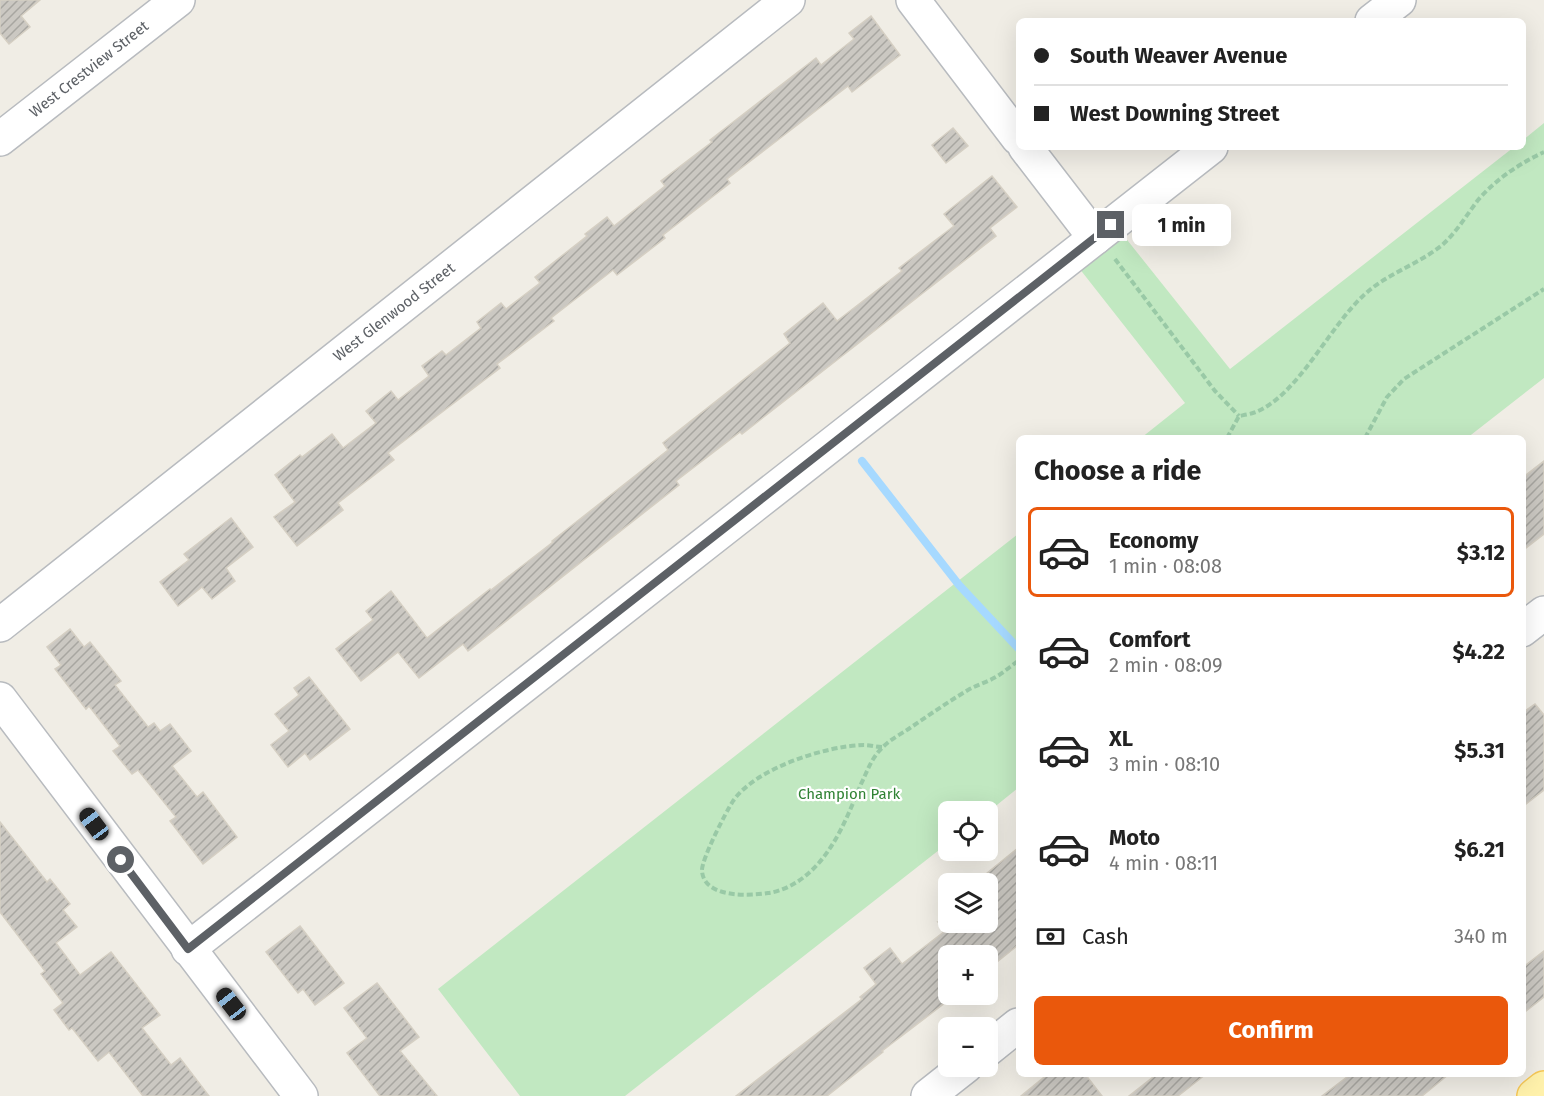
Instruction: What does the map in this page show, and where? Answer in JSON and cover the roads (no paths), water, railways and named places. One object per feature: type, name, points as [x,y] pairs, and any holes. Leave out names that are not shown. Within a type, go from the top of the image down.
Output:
[{"type":"main road","points":[[1534,1096],[1544,1089]]},
{"type":"street","name":"West Crestview Street","points":[[0,139],[178,0]]},
{"type":"street","name":"West Glenwood Street","points":[[0,625],[788,0]]},
{"type":"street","points":[[913,0],[1016,135]]},
{"type":"street","points":[[1376,18],[1399,0]]},
{"type":"street","points":[[1027,150],[1095,238]]},
{"type":"street","points":[[188,949],[1207,150]]},
{"type":"street","points":[[1526,627],[1544,613]]},
{"type":"street","points":[[0,699],[301,1096]]},
{"type":"street","points":[[998,1041],[1016,1027]]},
{"type":"street","points":[[928,1096],[952,1077]]},
{"type":"waterway","points":[[862,461],[959,585],[1016,646]]},
{"type":"park label","name":"Champion Park","points":[[849,794]]}]
